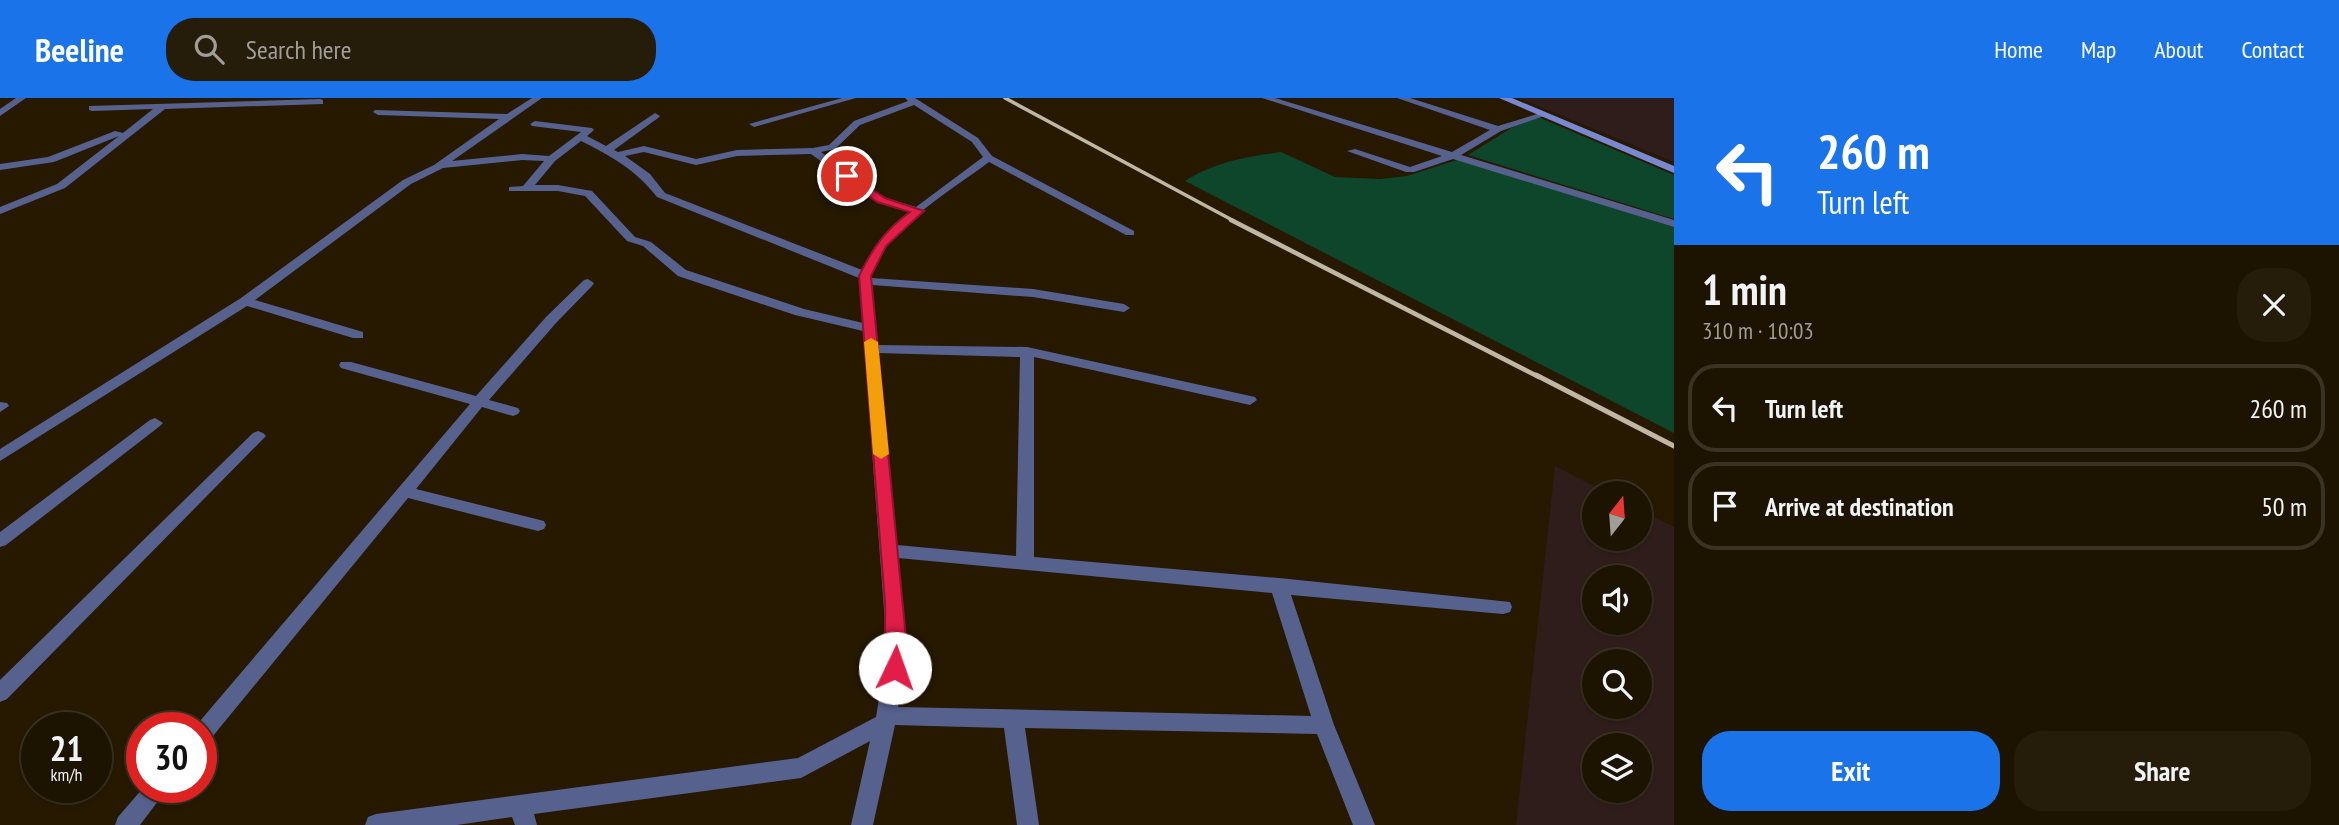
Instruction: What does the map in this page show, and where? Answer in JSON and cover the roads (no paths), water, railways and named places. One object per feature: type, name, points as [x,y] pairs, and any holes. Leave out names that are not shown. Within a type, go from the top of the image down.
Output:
[{"type":"main road","points":[[1504,98],[1674,170]]},
{"type":"street","points":[[0,113],[22,98]]},
{"type":"street","points":[[0,167],[50,160],[72,153],[119,133],[173,98]]},
{"type":"street","points":[[394,98],[374,115],[509,117]]},
{"type":"street","points":[[514,98],[537,99]]},
{"type":"street","points":[[754,124],[852,98]]},
{"type":"street","points":[[1266,98],[1674,224]]},
{"type":"street","points":[[1401,98],[1498,129]]},
{"type":"street","points":[[0,456],[245,302],[407,183],[440,166],[537,99]]},
{"type":"street","points":[[612,152],[645,149],[696,162],[737,153],[813,151],[832,147],[857,123],[912,100],[975,140],[988,158],[1130,233]]},
{"type":"street","points":[[92,108],[250,101],[320,102]]},
{"type":"street","points":[[0,211],[61,186],[154,112]]},
{"type":"street","points":[[1352,151],[1405,170],[1454,155],[1498,129],[1541,114]]},
{"type":"street","points":[[612,152],[655,116]]},
{"type":"street","points":[[535,124],[589,130],[551,159],[519,189],[558,188],[588,193],[597,199],[631,239],[647,244],[682,272],[800,312],[870,328]]},
{"type":"street","points":[[581,137],[612,152],[646,176],[661,195],[865,279],[1033,293],[1124,308]]},
{"type":"street","points":[[813,151],[881,200],[919,211]]},
{"type":"street","points":[[440,166],[522,157],[551,159]]},
{"type":"street","points":[[862,825],[886,719],[897,649],[865,279],[880,245],[898,225],[988,158]]},
{"type":"street","points":[[217,716],[478,404],[551,320],[588,283]]},
{"type":"street","points":[[245,302],[358,335]]},
{"type":"street","points":[[872,349],[1027,351],[1250,400]]},
{"type":"street","points":[[1025,563],[1027,351]]},
{"type":"street","points":[[346,365],[478,404],[513,411]]},
{"type":"street","points":[[0,541],[156,423]]},
{"type":"street","points":[[0,693],[258,436]]},
{"type":"street","points":[[407,492],[538,525]]},
{"type":"street","points":[[890,551],[1503,607]]},
{"type":"street","points":[[1279,585],[1324,725],[1364,825]]},
{"type":"street","points":[[376,825],[523,815],[801,768],[886,719],[1324,725]]},
{"type":"street","points":[[1013,719],[1028,825]]},
{"type":"street","points":[[126,825],[144,803]]},
{"type":"railway","points":[[1005,98],[1234,221]]},
{"type":"railway","points":[[1231,220],[1539,377]]},
{"type":"railway","points":[[1536,375],[1674,446]]}]
